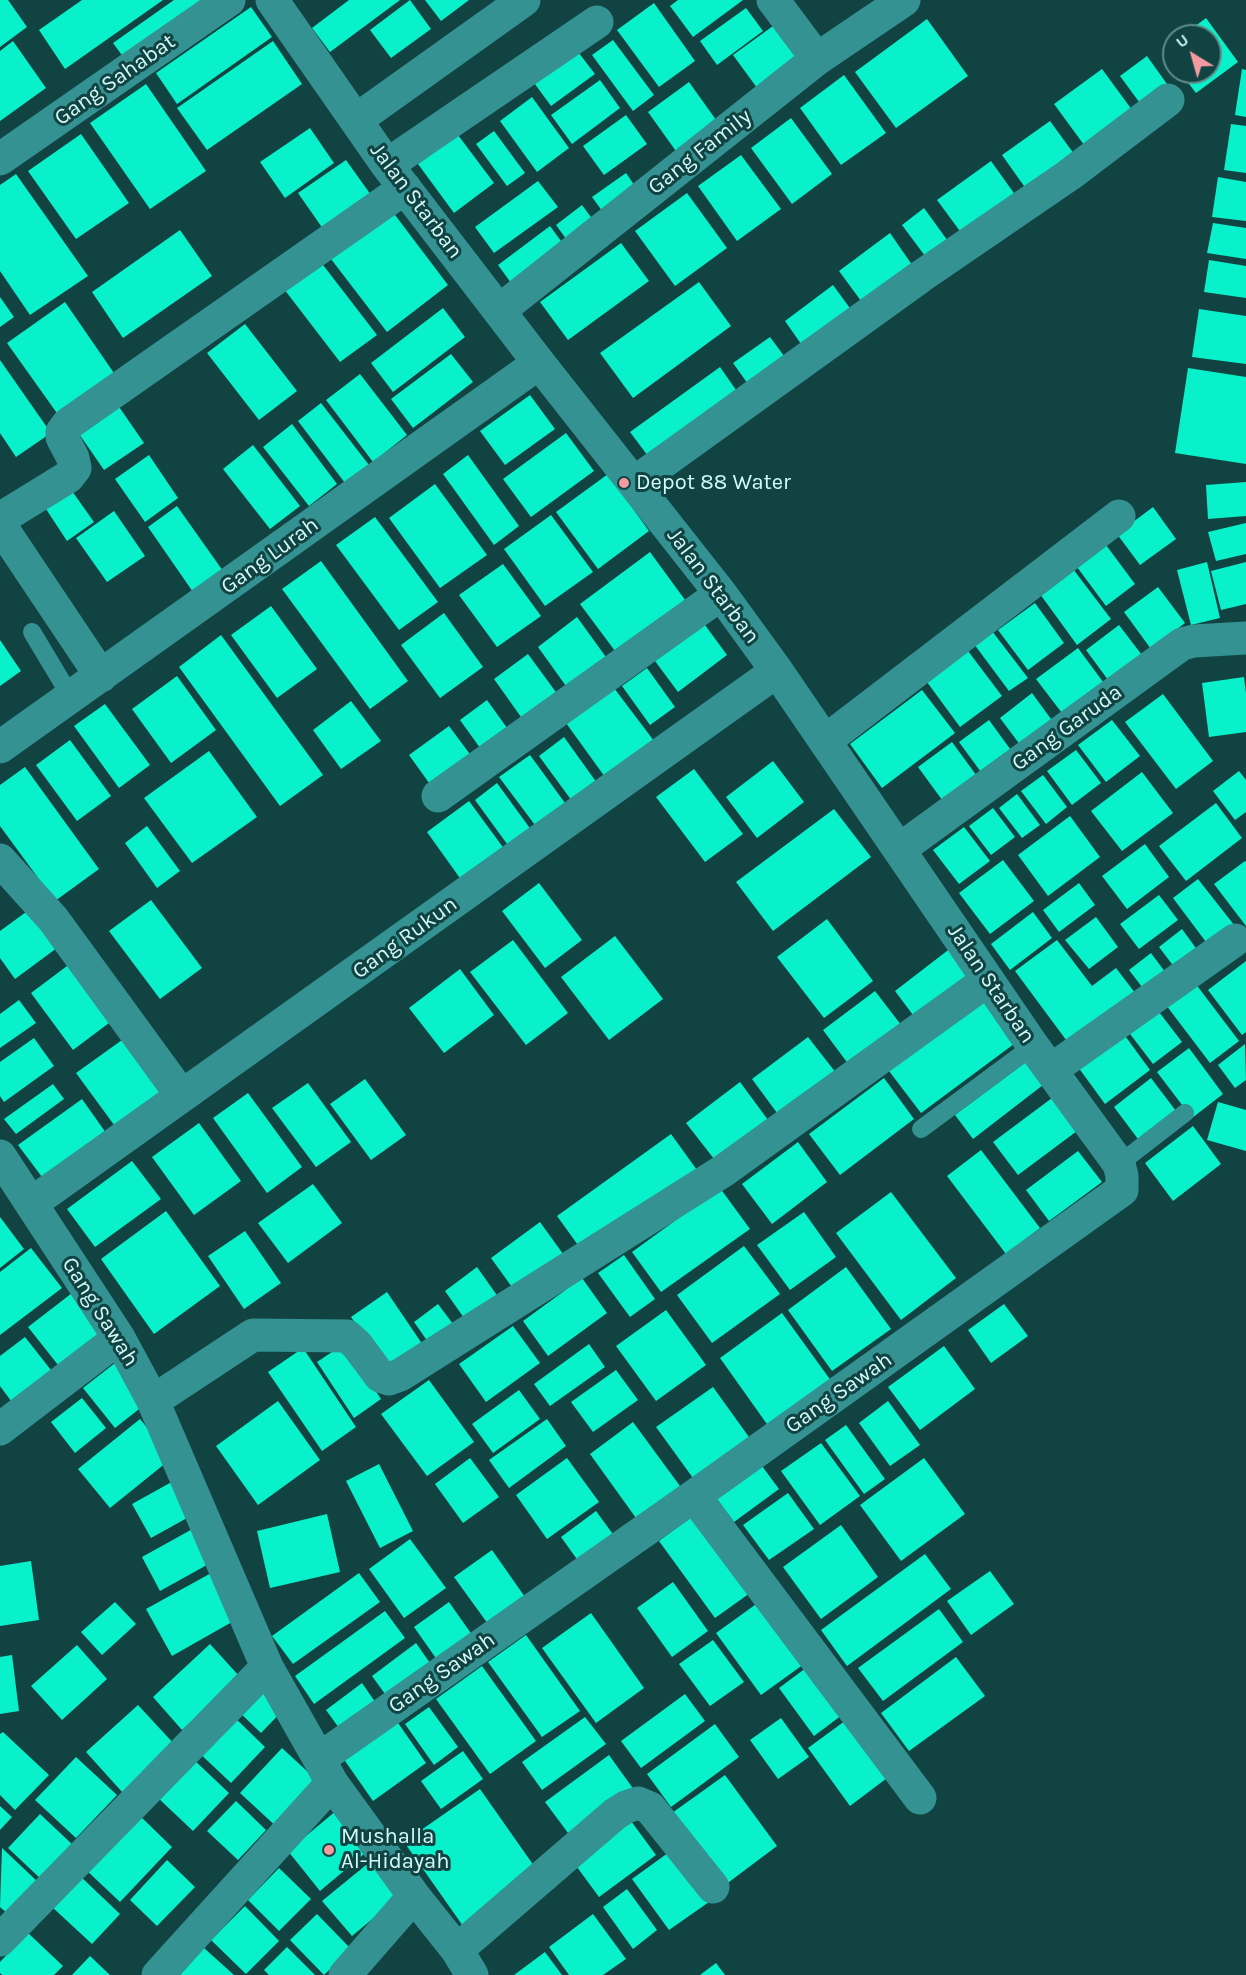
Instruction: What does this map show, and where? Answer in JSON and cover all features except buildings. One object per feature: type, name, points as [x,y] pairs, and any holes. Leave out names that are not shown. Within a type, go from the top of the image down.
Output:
[{"type":"street","name":"Gang Sahabat","points":[[0,159],[229,0]]},
{"type":"street","name":"Jalan Starban","points":[[272,0],[396,176],[539,363],[721,594],[777,671],[1042,1058],[1120,1177]]},
{"type":"street","points":[[356,120],[524,0]]},
{"type":"street","points":[[773,0],[818,58]]},
{"type":"street","name":"Gang Family","points":[[500,310],[818,58],[904,0]]},
{"type":"street","points":[[0,519],[68,477],[75,468],[73,458],[62,437],[62,432],[68,424],[597,22]]},
{"type":"street","points":[[634,483],[911,283],[1069,175],[1168,100]]},
{"type":"street","name":"Gang Lurah","points":[[0,747],[539,363]]},
{"type":"street","points":[[825,741],[1119,516]]},
{"type":"street","points":[[0,525],[101,676]]},
{"type":"street","points":[[438,796],[721,594]]},
{"type":"street","name":"Gang Garuda","points":[[900,849],[1182,644],[1194,641],[1246,638]]},
{"type":"street","name":"Gang Rukun","points":[[32,1203],[777,671]]},
{"type":"street","points":[[0,861],[52,919],[182,1096]]},
{"type":"street","points":[[1042,1058],[1235,940]]},
{"type":"street","points":[[153,1401],[253,1335],[346,1336],[357,1345],[380,1376],[389,1379],[400,1375],[723,1171],[988,980]]},
{"type":"street","name":"Gang Sawah","points":[[0,1156],[119,1338],[153,1401],[267,1666],[326,1771],[1120,1177]]},
{"type":"street","points":[[0,1429],[119,1338]]},
{"type":"street","points":[[694,1496],[920,1798]]},
{"type":"street","points":[[0,1940],[267,1666]]},
{"type":"street","points":[[158,1975],[326,1771],[414,1896],[465,1963],[615,1814],[638,1803],[650,1808],[713,1887]]},
{"type":"street","points":[[345,1975],[414,1896]]},
{"type":"lane","points":[[32,632],[71,697]]},
{"type":"lane","points":[[921,1129],[1042,1058]]},
{"type":"lane","points":[[1120,1177],[1185,1113]]},
{"type":"place","name":"Depot 88 Water","points":[[624,483]]},
{"type":"place","name":"Mushalla Al-Hidayah","points":[[329,1850]]}]
